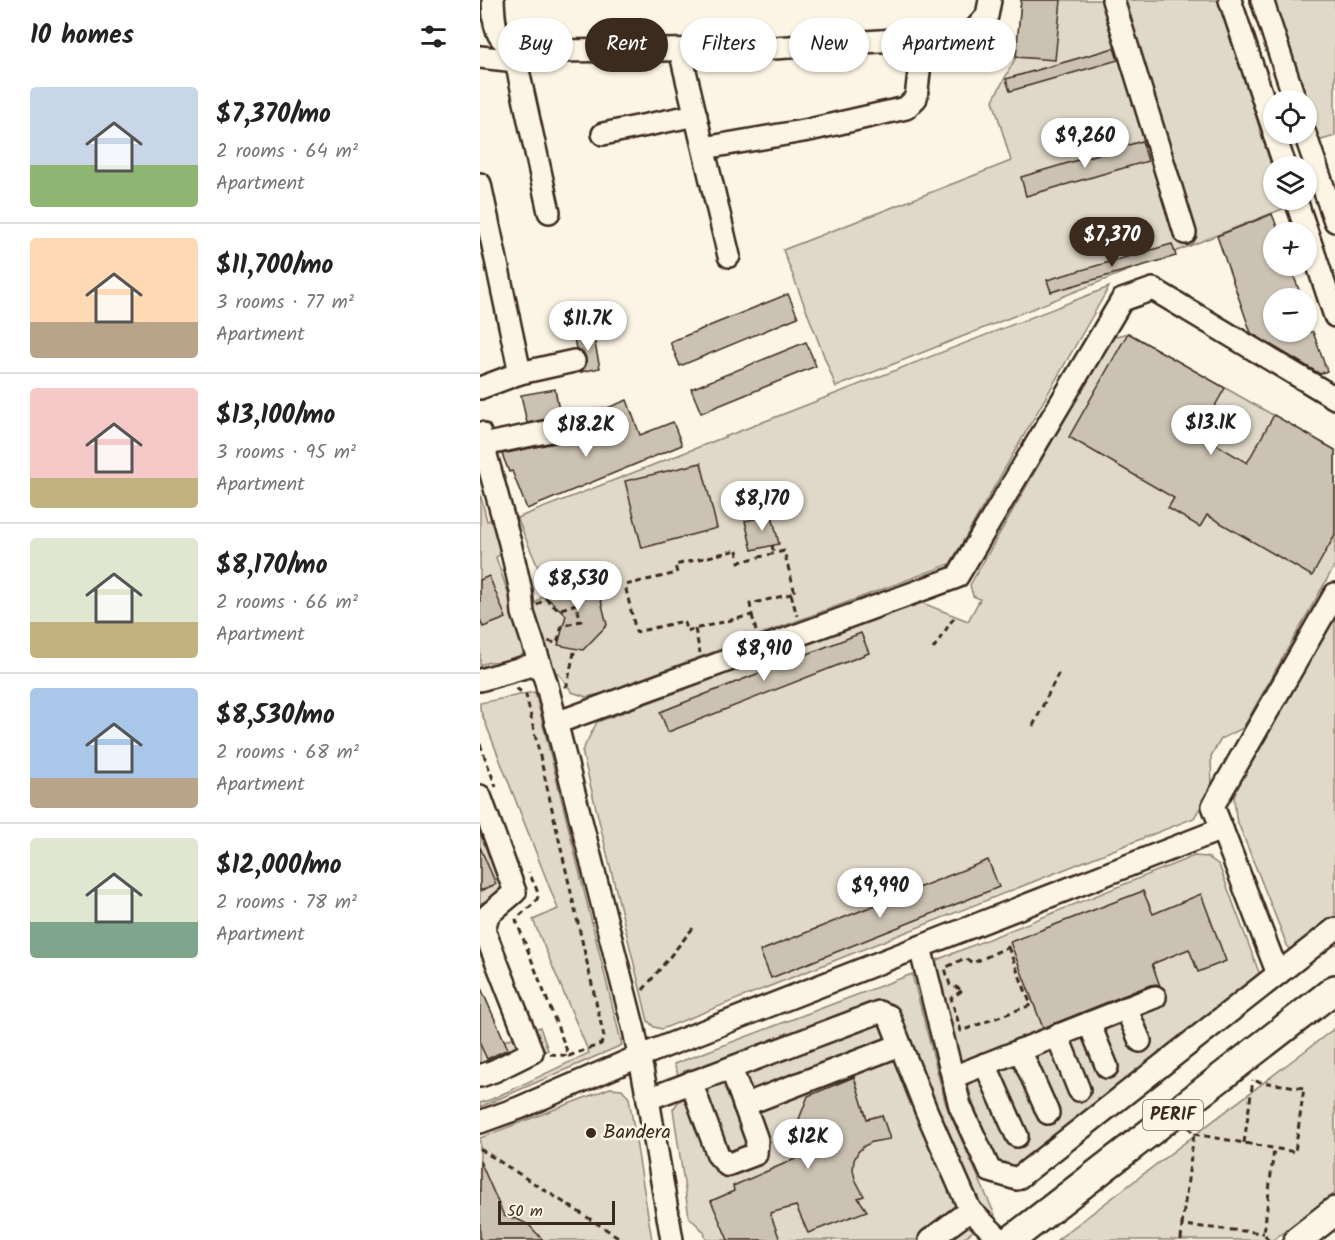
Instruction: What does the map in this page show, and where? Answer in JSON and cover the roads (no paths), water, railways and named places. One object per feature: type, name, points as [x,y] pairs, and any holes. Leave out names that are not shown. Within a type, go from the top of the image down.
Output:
[{"type":"main road","name":"PERIF","points":[[1011,1240],[1178,1111],[1248,1072],[1335,989]]},
{"type":"main road","points":[[1298,1240],[1335,1211]]},
{"type":"street","points":[[492,0],[498,34]]},
{"type":"street","points":[[985,18],[990,0]]},
{"type":"street","points":[[1113,0],[1185,233]]},
{"type":"street","points":[[1230,0],[1263,96]]},
{"type":"street","points":[[1262,0],[1292,90]]},
{"type":"street","points":[[480,57],[498,38]]},
{"type":"street","points":[[777,48],[881,41]]},
{"type":"street","points":[[573,51],[680,50]]},
{"type":"street","points":[[480,57],[516,61],[549,212]]},
{"type":"street","points":[[686,72],[729,256]]},
{"type":"street","points":[[704,148],[809,130],[906,108],[916,98],[919,72]]},
{"type":"street","points":[[603,134],[696,115]]},
{"type":"street","points":[[1310,144],[1329,184],[1335,221]]},
{"type":"street","points":[[480,184],[520,373]]},
{"type":"street","points":[[1299,210],[1335,316]]},
{"type":"street","points":[[556,723],[957,577],[1122,300],[1153,289],[1335,398]]},
{"type":"street","points":[[480,388],[520,373],[574,361]]},
{"type":"street","points":[[604,420],[482,439],[510,543],[521,591],[523,613],[549,695],[626,996],[640,1056],[672,1240]]},
{"type":"street","points":[[1278,974],[1213,806],[1335,594]]},
{"type":"street","points":[[480,680],[539,663]]},
{"type":"street","points":[[480,1076],[532,1052],[484,930],[488,915],[515,892],[490,796]]},
{"type":"street","points":[[480,1122],[519,1108],[640,1056],[1222,829]]},
{"type":"street","points":[[920,947],[960,1106],[990,1171],[1017,1179],[1335,929]]},
{"type":"street","points":[[953,1077],[1155,997]]},
{"type":"street","points":[[1126,1008],[1140,1041]]},
{"type":"street","points":[[648,1099],[879,1012],[889,1016],[926,1110],[970,1210],[1001,1240]]},
{"type":"street","points":[[1089,1023],[1107,1067]]},
{"type":"street","points":[[1057,1035],[1079,1090]]},
{"type":"street","points":[[744,1105],[900,1045]]},
{"type":"street","points":[[1020,1050],[1048,1113]]},
{"type":"street","points":[[984,1064],[1017,1136]]},
{"type":"street","points":[[691,1082],[718,1155],[727,1165],[756,1154],[757,1140],[731,1068]]},
{"type":"street","points":[[930,1240],[970,1210]]},
{"type":"place","name":"Bandera","points":[[591,1133]]}]
